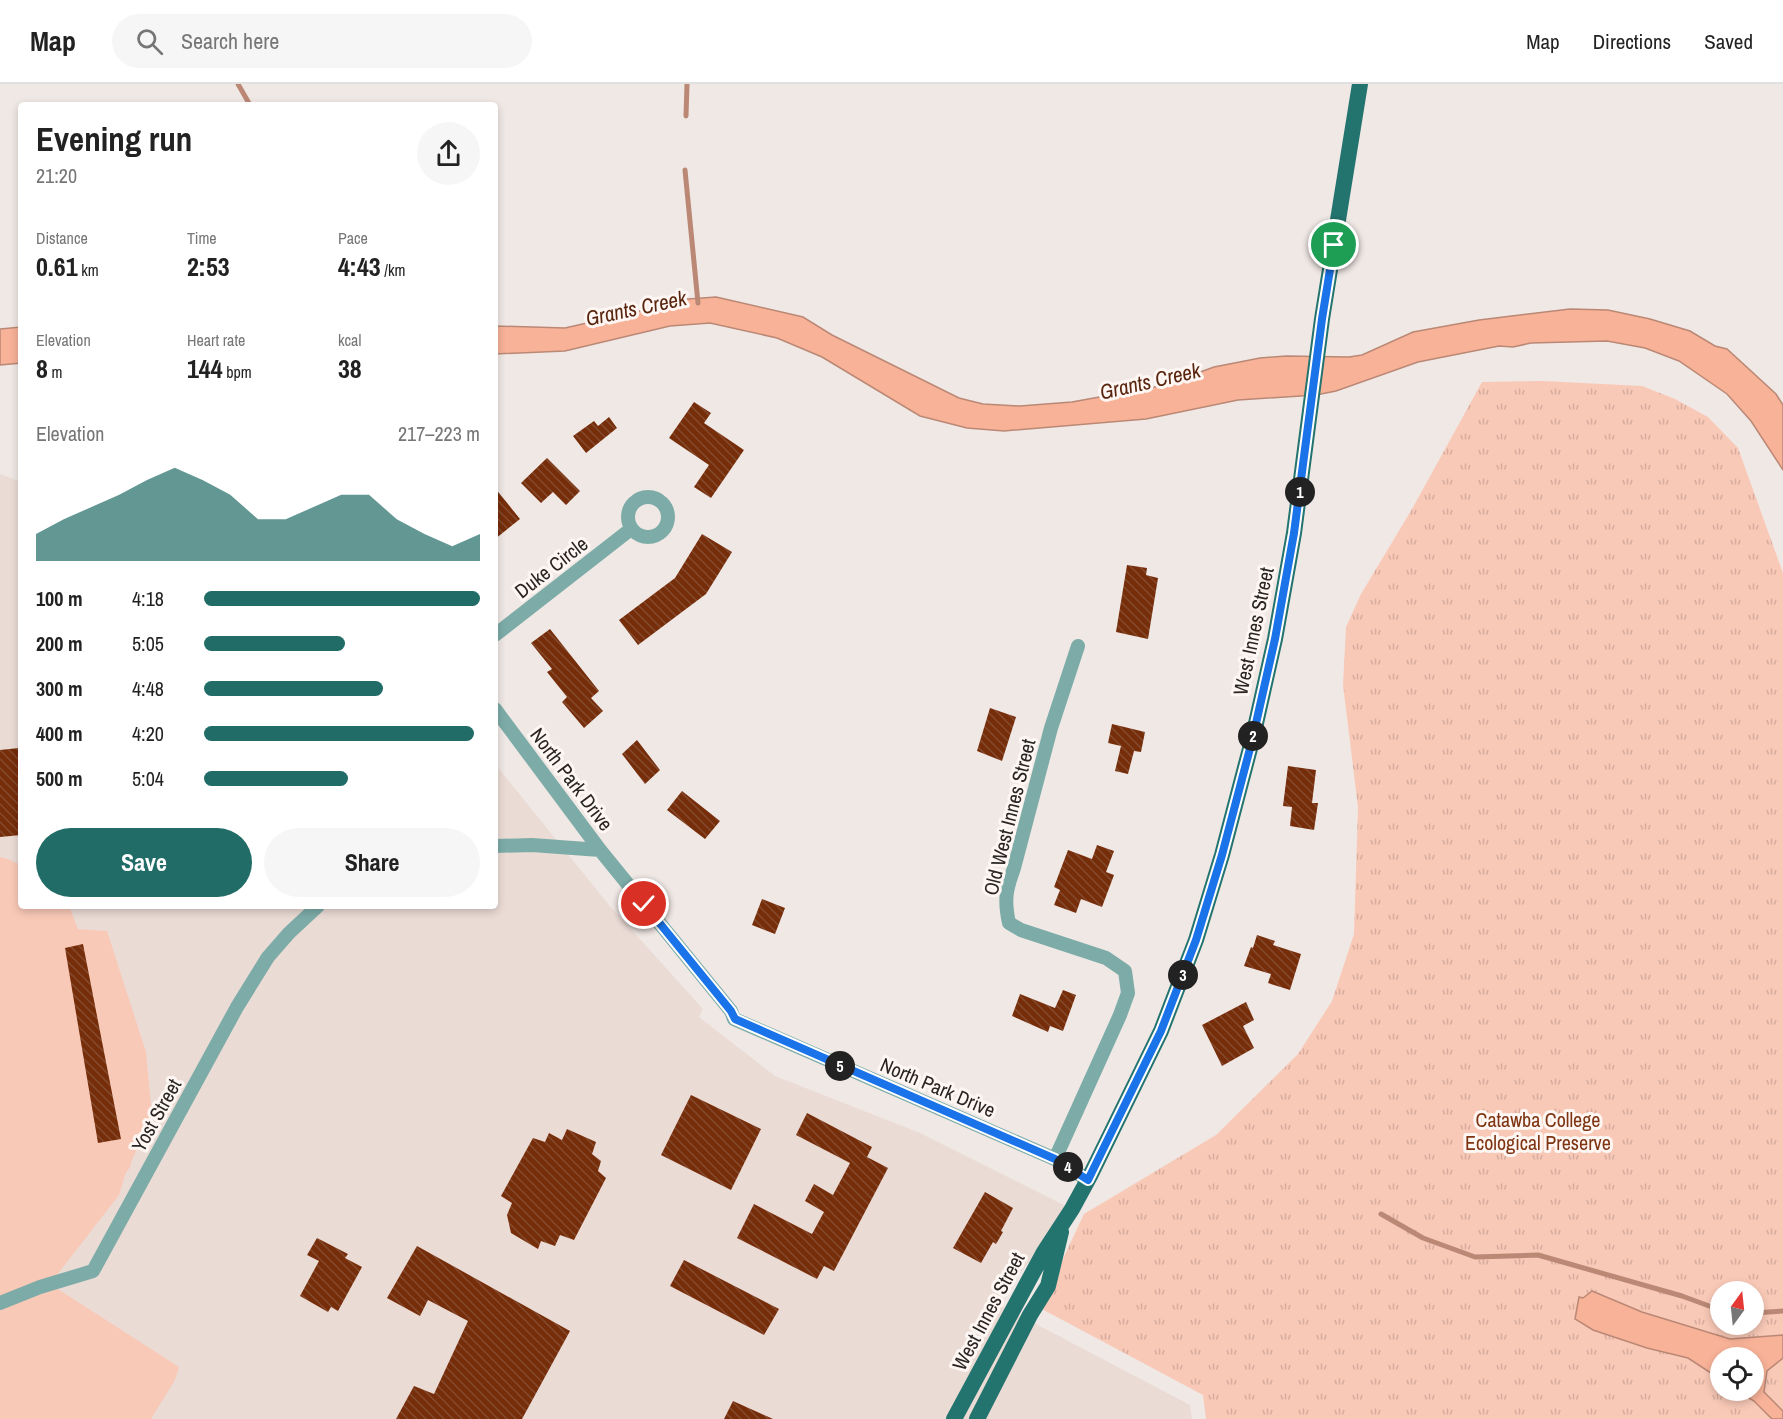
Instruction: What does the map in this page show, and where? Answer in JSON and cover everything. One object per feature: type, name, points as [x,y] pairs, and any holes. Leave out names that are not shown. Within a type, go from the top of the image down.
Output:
[{"type":"main road","name":"West Innes Street","points":[[954,1419],[1044,1252],[1088,1180],[1161,1031],[1196,940],[1222,855],[1252,741],[1275,639],[1294,533],[1322,319],[1360,84]]},
{"type":"main road","name":"West Innes Street","points":[[976,1419],[1030,1315],[1048,1286],[1062,1225]]},
{"type":"street","name":"Duke Circle","points":[[498,633],[631,529]]},
{"type":"street","name":"Old West Innes Street","points":[[1055,1159],[1128,993],[1125,971],[1106,957],[1021,930],[1009,923],[1005,904],[1006,888],[1018,857],[1052,728],[1078,646]]},
{"type":"street","name":"North Park Drive","points":[[498,713],[600,850],[731,1011],[735,1019],[1055,1159],[1088,1180]]},
{"type":"street","points":[[498,846],[532,845],[600,850]]},
{"type":"street","name":"Yost Street","points":[[0,1303],[40,1287],[93,1271],[227,1026],[268,957],[315,909]]},
{"type":"shaded area","points":[[716,297],[803,317],[832,335],[959,398],[983,404],[1020,406],[1072,402],[1165,385],[1214,367],[1260,358],[1362,355],[1413,332],[1479,320],[1570,309],[1608,310],[1690,331],[1715,346],[1727,349],[1776,394],[1783,405],[1783,470],[1751,421],[1727,394],[1679,361],[1645,348],[1607,341],[1499,346],[1418,362],[1336,391],[1316,395],[1238,400],[1146,419],[1004,431],[967,428],[920,416],[822,357],[777,338],[710,323],[670,326],[565,351],[498,354],[498,326],[565,328],[653,308],[674,300]]},
{"type":"shaded area","points":[[18,327],[18,363],[0,365],[0,329]]},
{"type":"shaded area","points":[[0,474],[18,481],[18,909],[498,909],[498,768],[609,905],[703,1009],[699,1017],[775,1076],[920,1133],[1072,1209],[996,1303],[1190,1405],[1192,1419],[0,1419]]},
{"type":"shaded area","points":[[1592,1291],[1642,1312],[1710,1333],[1710,1335],[1730,1339],[1783,1335],[1783,1358],[1767,1371],[1764,1392],[1764,1347],[1710,1347],[1710,1372],[1688,1358],[1647,1348],[1593,1330],[1575,1319],[1579,1297],[1583,1298]]},
{"type":"shaded area","points":[[1764,1392],[1783,1411],[1783,1419],[1772,1419],[1754,1401],[1764,1401]]},
{"type":"green space","name":"Catawba College Ecological Preserve","points":[[1543,381],[1642,386],[1675,399],[1708,417],[1738,448],[1783,573],[1783,1419],[1206,1419],[1203,1395],[1040,1308],[1084,1214],[1216,1135],[1298,1054],[1332,1001],[1354,934],[1358,807],[1343,685],[1346,627],[1361,594],[1412,509],[1482,382]]},
{"type":"green space","points":[[0,857],[18,864],[18,909],[70,909],[78,929],[107,931],[146,1052],[152,1116],[125,1175],[119,1195],[50,1284],[179,1367],[175,1380],[151,1419],[0,1419]]},
{"type":"building","points":[[694,402],[711,413],[704,423],[744,450],[711,498],[694,487],[709,465],[669,438]]},
{"type":"building","points":[[609,417],[617,428],[586,453],[573,436],[594,421],[598,426]]},
{"type":"building","points":[[547,458],[580,491],[566,505],[553,492],[541,503],[521,483]]},
{"type":"building","points":[[498,492],[520,519],[498,537]]},
{"type":"building","points":[[702,534],[732,552],[706,594],[638,645],[619,620],[675,578]]},
{"type":"building","points":[[1127,565],[1147,568],[1146,575],[1158,578],[1148,639],[1116,632]]},
{"type":"building","points":[[550,629],[599,691],[591,698],[603,711],[584,728],[562,702],[567,697],[547,672],[552,669],[531,643]]},
{"type":"building","points":[[990,708],[1016,717],[1002,761],[977,751]]},
{"type":"building","points":[[1112,724],[1145,732],[1141,752],[1134,751],[1128,774],[1115,771],[1121,746],[1108,743]]},
{"type":"building","points":[[637,740],[660,770],[645,784],[622,754]]},
{"type":"building","points":[[18,748],[18,835],[0,837],[0,750]]},
{"type":"building","points":[[1288,766],[1316,770],[1312,803],[1318,803],[1314,830],[1290,826],[1292,807],[1283,806]]},
{"type":"building","points":[[682,791],[720,821],[705,839],[667,810]]},
{"type":"building","points":[[1097,845],[1114,851],[1106,872],[1114,875],[1102,907],[1081,899],[1076,913],[1054,905],[1060,890],[1054,887],[1068,850],[1092,859]]},
{"type":"building","points":[[762,899],[785,908],[775,934],[752,925]]},
{"type":"building","points":[[1257,935],[1275,941],[1273,945],[1301,954],[1290,990],[1268,983],[1271,974],[1244,966]]},
{"type":"building","points":[[83,944],[121,1139],[98,1143],[65,948]]},
{"type":"building","points":[[1063,990],[1076,995],[1063,1031],[1050,1026],[1048,1032],[1012,1016],[1020,994],[1055,1008]]},
{"type":"building","points":[[1246,1002],[1254,1020],[1243,1026],[1254,1048],[1222,1066],[1202,1025]]},
{"type":"building","points":[[691,1095],[761,1129],[731,1190],[661,1155]]},
{"type":"building","points":[[807,1113],[872,1147],[867,1157],[888,1168],[834,1271],[824,1266],[817,1279],[737,1238],[754,1204],[812,1234],[824,1212],[805,1201],[814,1184],[833,1195],[850,1163],[796,1135]]},
{"type":"building","points":[[567,1129],[596,1142],[592,1154],[601,1161],[598,1171],[606,1178],[574,1240],[560,1235],[555,1246],[541,1241],[538,1249],[511,1233],[507,1215],[512,1203],[501,1196],[533,1138],[545,1142],[549,1133],[562,1140]]},
{"type":"building","points":[[985,1192],[1013,1208],[1001,1231],[1003,1232],[996,1244],[993,1242],[981,1263],[953,1248]]},
{"type":"building","points":[[317,1238],[348,1254],[345,1258],[362,1267],[338,1311],[331,1307],[328,1312],[300,1296],[319,1261],[307,1255]]},
{"type":"building","points":[[417,1246],[570,1331],[522,1419],[396,1419],[414,1386],[434,1394],[468,1321],[428,1300],[420,1316],[387,1298]]},
{"type":"building","points":[[684,1260],[779,1309],[764,1335],[670,1286]]},
{"type":"building","points":[[733,1401],[773,1419],[724,1419]]},
{"type":"waterway","points":[[238,84],[248,102]]},
{"type":"waterway","points":[[686,116],[687,84]]},
{"type":"waterway","name":"Grants Creek","points":[[685,170],[698,303]]},
{"type":"waterway","points":[[1381,1214],[1423,1238],[1475,1257],[1538,1255],[1682,1296],[1710,1306]]},
{"type":"waterway","points":[[1764,1312],[1783,1311]]},
{"type":"route","points":[[644,904],[731,1011],[735,1019],[1055,1159],[1088,1180],[1161,1031],[1196,940],[1222,855],[1252,741],[1275,639],[1294,533],[1334,245]]}]
